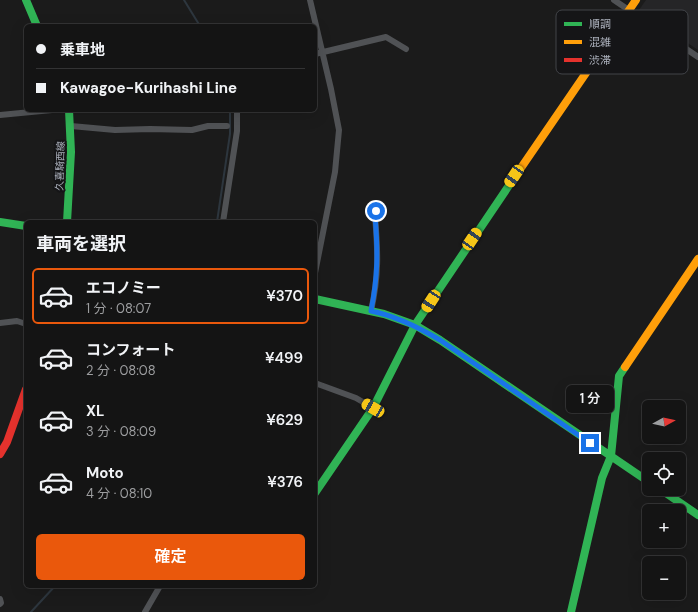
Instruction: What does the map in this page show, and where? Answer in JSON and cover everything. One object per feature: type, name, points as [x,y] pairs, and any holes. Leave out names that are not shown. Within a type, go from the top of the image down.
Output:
[{"type":"street","points":[[26,0],[36,24]]},
{"type":"street","points":[[310,0],[314,24]]},
{"type":"street","points":[[614,0],[629,10],[636,0]]},
{"type":"street","points":[[317,262],[334,172],[339,130],[331,89],[318,53],[386,37],[406,48]]},
{"type":"street","points":[[688,50],[698,57]]},
{"type":"street","points":[[317,489],[373,408],[415,325],[585,74]]},
{"type":"street","points":[[0,115],[31,112]]},
{"type":"street","name":"久喜騎西線","points":[[67,220],[71,126],[69,112]]},
{"type":"street","points":[[223,220],[237,131],[237,112]]},
{"type":"street","points":[[71,126],[115,130],[192,130],[208,126],[227,126]]},
{"type":"street","points":[[371,311],[376,285],[378,256],[375,216],[376,211]]},
{"type":"street","points":[[0,222],[24,226]]},
{"type":"street","points":[[570,612],[602,478],[611,456],[619,376],[698,259]]},
{"type":"street","points":[[317,299],[384,314],[415,325],[440,340],[642,477]]},
{"type":"street","points":[[0,323],[17,321],[24,323]]},
{"type":"street","points":[[317,384],[356,398],[373,408]]},
{"type":"street","points":[[0,454],[7,442],[24,395]]},
{"type":"street","points":[[670,496],[698,515]]},
{"type":"street","points":[[145,612],[159,588]]},
{"type":"street","points":[[0,599],[0,604]]},
{"type":"shaded area","points":[[646,0],[698,0],[698,50],[688,43],[688,10],[639,10]]},
{"type":"waterway","points":[[184,0],[199,24]]},
{"type":"waterway","points":[[217,220],[230,134],[230,112]]},
{"type":"waterway","points":[[31,612],[53,588]]},
{"type":"traffic: fast","points":[[26,0],[36,24]]},
{"type":"traffic: fast","points":[[67,220],[71,152],[69,112]]},
{"type":"traffic: fast","points":[[317,490],[373,408],[415,325],[512,181]]},
{"type":"traffic: fast","points":[[0,222],[24,226]]},
{"type":"traffic: fast","points":[[317,299],[384,314],[415,325],[440,340],[642,477]]},
{"type":"traffic: fast","points":[[571,612],[602,478],[611,456],[619,376],[625,367]]},
{"type":"traffic: fast","points":[[670,496],[698,515]]},
{"type":"traffic: slow","points":[[629,10],[636,0]]},
{"type":"traffic: slow","points":[[512,181],[585,74]]},
{"type":"traffic: slow","points":[[625,367],[698,259]]},
{"type":"traffic: jam","points":[[0,454],[7,442],[24,395]]},
{"type":"route","points":[[376,211],[375,216],[378,256],[376,285],[371,311],[415,325],[440,340],[590,443]]}]
